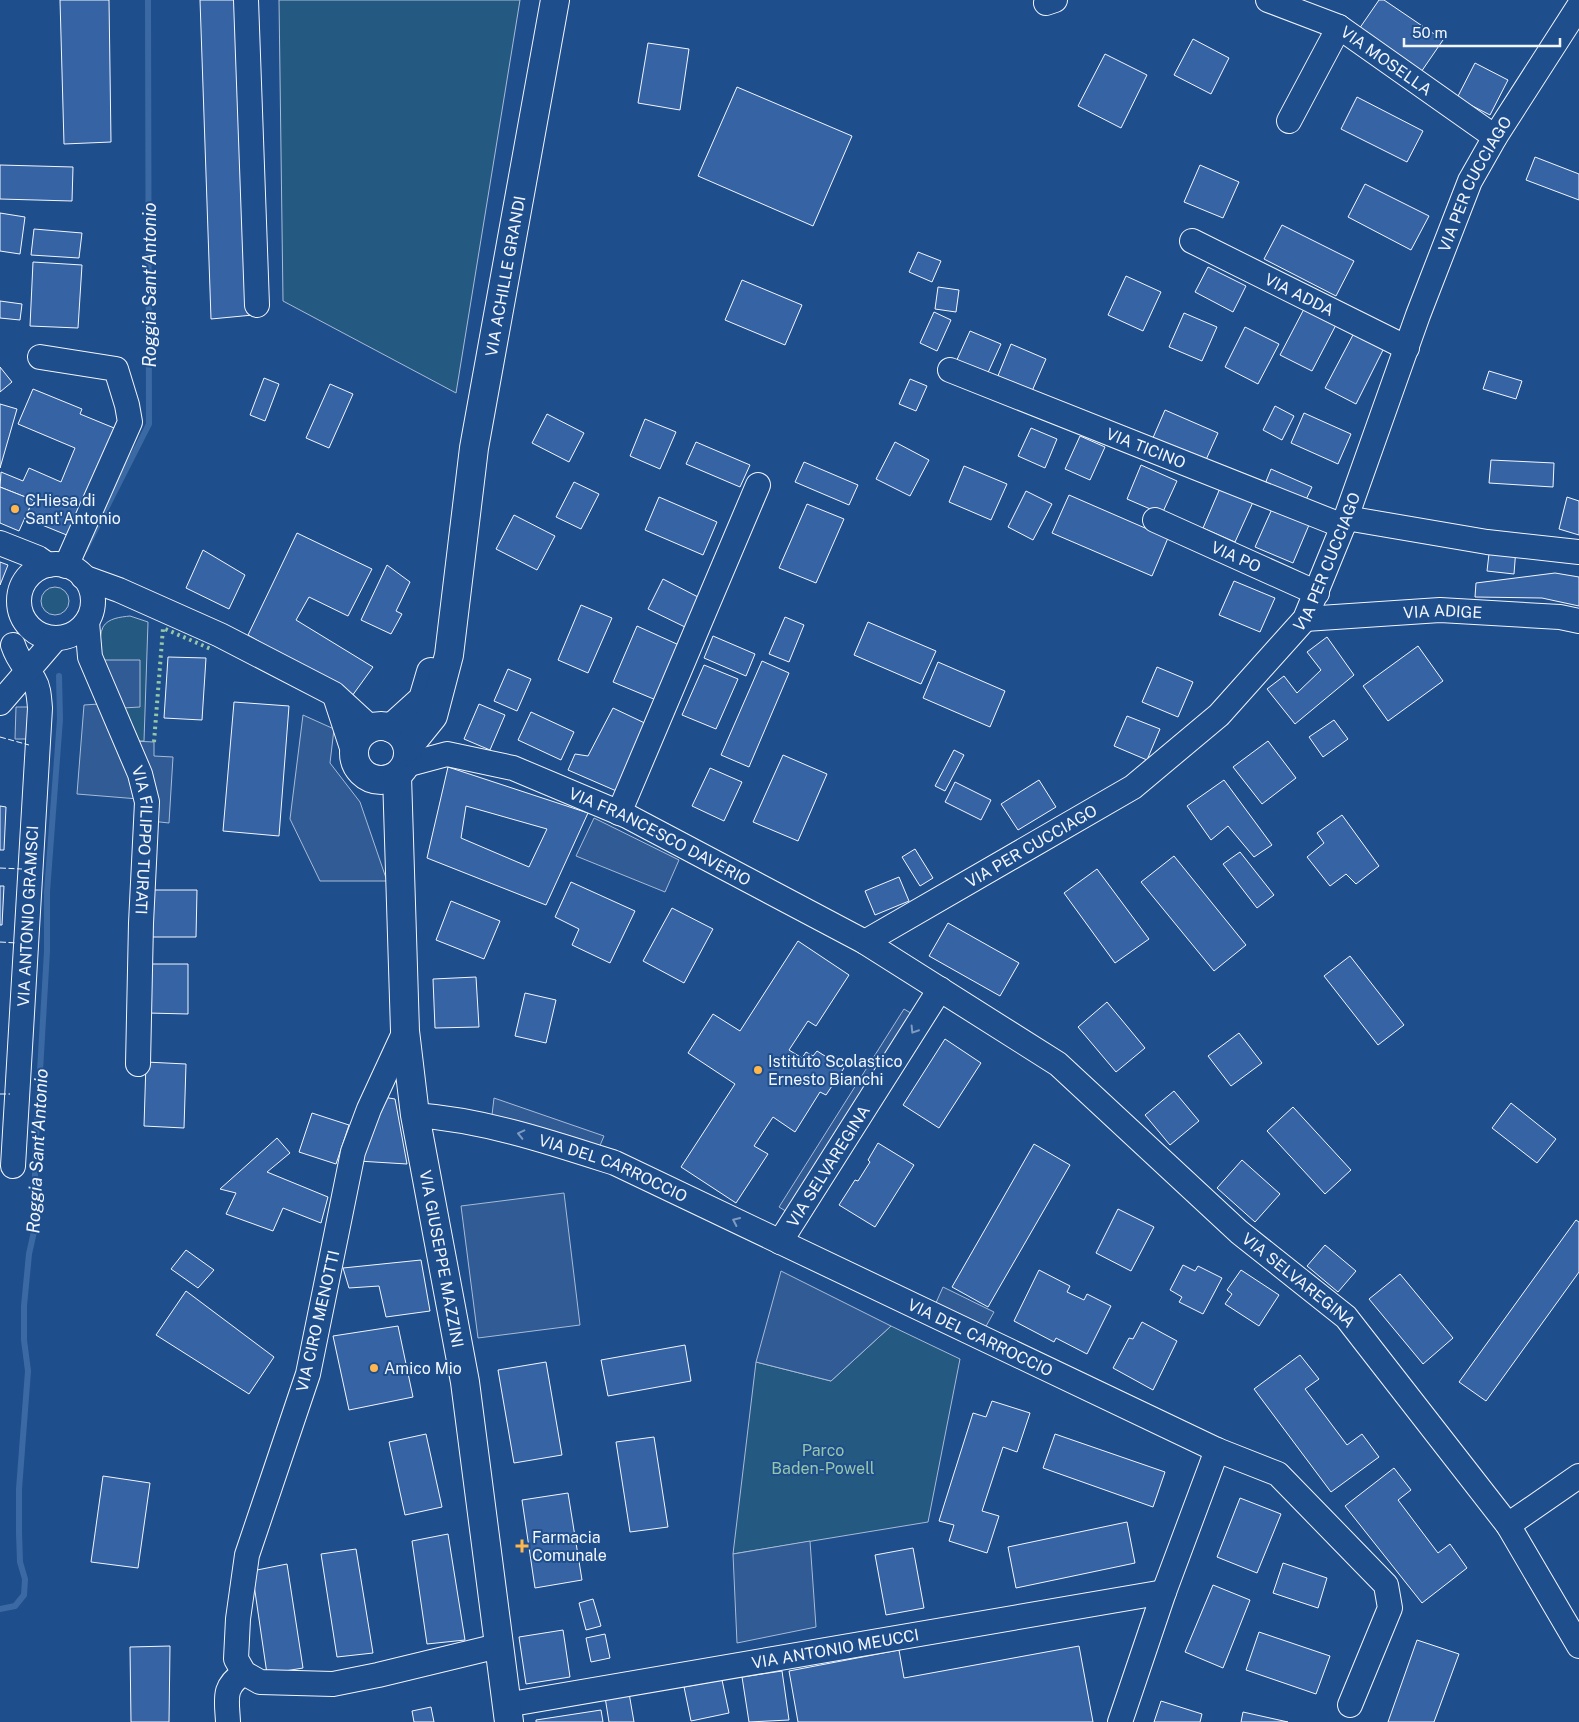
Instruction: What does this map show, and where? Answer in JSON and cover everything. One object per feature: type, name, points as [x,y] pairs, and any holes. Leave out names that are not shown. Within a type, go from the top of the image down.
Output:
[{"type":"main road","name":"VIA ACHILLE GRANDI","points":[[354,754],[356,743],[362,734],[395,749],[423,699],[461,552],[474,448],[555,0]]},
{"type":"main road","points":[[370,778],[382,780],[395,749]]},
{"type":"main road","name":"VIA GIUSEPPE MAZZINI","points":[[395,749],[404,1031],[415,1115],[465,1382],[508,1713]]},
{"type":"main road","name":"VIA GIUSEPPE MAZZINI","points":[[354,754],[360,770],[370,778],[398,855]]},
{"type":"street","points":[[246,0],[256,305]]},
{"type":"street","name":"VIA MOSELLA","points":[[1268,0],[1339,27],[1495,137]]},
{"type":"street","name":"VIA PER CUCCIAGO","points":[[865,942],[1132,787],[1219,715],[1305,619],[1344,522],[1470,181],[1495,137],[1579,6]]},
{"type":"street","points":[[1289,121],[1339,27]]},
{"type":"street","name":"VIA ADDA","points":[[1192,241],[1407,348]]},
{"type":"street","points":[[40,357],[116,369],[130,422],[66,569]]},
{"type":"street","name":"VIA TICINO","points":[[950,370],[1344,522],[1495,544],[1579,552]]},
{"type":"street","points":[[619,813],[758,485]]},
{"type":"street","name":"VIA PO","points":[[1156,520],[1317,593]]},
{"type":"street","points":[[8,546],[119,590],[220,636],[334,694],[395,749]]},
{"type":"street","points":[[0,684],[22,617],[19,596],[27,577],[25,566],[8,546]]},
{"type":"street","points":[[27,577],[66,569]]},
{"type":"street","points":[[66,569],[92,596],[88,619]]},
{"type":"street","points":[[0,703],[26,670],[60,638],[81,628],[88,619],[117,605],[141,601]]},
{"type":"street","name":"VIA ADIGE","points":[[1305,619],[1440,610],[1560,617],[1579,621]]},
{"type":"street","points":[[22,617],[36,632],[60,638]]},
{"type":"street","name":"VIA FILIPPO TURATI","points":[[88,619],[90,657],[140,774],[147,802],[141,924],[138,1064]]},
{"type":"street","name":"VIA FILIPPO TURATI","points":[[60,638],[77,644],[90,657]]},
{"type":"street","name":"VIA ANTONIO GRAMSCI","points":[[13,645],[18,660],[34,679],[38,690],[40,708],[13,1166]]},
{"type":"street","points":[[334,694],[354,754]]},
{"type":"street","name":"VIA FRANCESCO DAVERIO","points":[[395,749],[447,754],[513,768],[619,813],[865,942]]},
{"type":"street","name":"VIA SELVAREGINA","points":[[865,942],[1058,1064],[1238,1232],[1346,1317],[1508,1525],[1579,1646]]},
{"type":"street","name":"VIA SELVAREGINA","points":[[780,1242],[940,989]]},
{"type":"street","name":"VIA CIRO MENOTTI","points":[[244,1673],[236,1659],[238,1619],[247,1555],[308,1374],[353,1152],[369,1109],[404,1031]]},
{"type":"street","name":"VIA DEL CARROCCIO","points":[[415,1115],[440,1117],[528,1135],[615,1163],[1217,1450],[1278,1474],[1386,1585],[1390,1608],[1350,1705]]},
{"type":"street","points":[[1120,1722],[1164,1592],[1217,1450]]},
{"type":"street","points":[[1508,1525],[1579,1476]]},
{"type":"street","name":"VIA ANTONIO MEUCCI","points":[[508,1713],[1164,1592]]},
{"type":"street","points":[[228,1722],[227,1690],[233,1680],[244,1673],[260,1682],[333,1684],[498,1646]]},
{"type":"green space","points":[[279,0],[520,0],[456,393],[283,301]]},
{"type":"green space","points":[[55,587],[65,591],[69,601],[65,611],[55,615],[45,611],[41,601],[45,591]]},
{"type":"green space","points":[[130,616],[148,622],[144,741],[132,741],[110,684],[101,651],[100,638],[105,624],[115,618]]},
{"type":"green space","name":"Parco Baden-Powell","points":[[891,1326],[960,1359],[928,1522],[733,1554],[756,1362],[831,1381]]},
{"type":"shaded area","points":[[103,660],[140,660],[140,707],[123,708],[132,741],[154,742],[154,756],[173,757],[169,823],[151,821],[151,800],[77,794],[84,705],[114,703]]},
{"type":"shaded area","points":[[16,707],[31,707],[30,739],[15,739]]},
{"type":"shaded area","points":[[303,715],[334,729],[330,763],[360,802],[387,881],[320,881],[290,819]]},
{"type":"shaded area","points":[[594,818],[679,860],[665,892],[576,856]]},
{"type":"shaded area","points":[[904,1009],[914,1015],[789,1213],[779,1207]]},
{"type":"shaded area","points":[[494,1098],[604,1136],[598,1150],[492,1115]]},
{"type":"shaded area","points":[[564,1193],[580,1325],[478,1338],[461,1206]]},
{"type":"shaded area","points":[[781,1271],[891,1326],[831,1381],[756,1362]]},
{"type":"shaded area","points":[[943,1287],[994,1312],[980,1337],[931,1314]]},
{"type":"shaded area","points":[[810,1541],[816,1627],[737,1643],[733,1554]]},
{"type":"building","points":[[60,0],[109,0],[111,142],[64,144]]},
{"type":"building","points":[[200,0],[245,0],[253,315],[211,319]]},
{"type":"building","points":[[1379,0],[1384,0],[1443,40],[1419,75],[1357,32]]},
{"type":"building","points":[[1193,39],[1229,58],[1211,94],[1174,75]]},
{"type":"building","points":[[648,43],[689,49],[680,110],[638,103]]},
{"type":"building","points":[[1105,54],[1147,75],[1121,128],[1078,106]]},
{"type":"building","points":[[1475,63],[1508,80],[1490,115],[1457,98]]},
{"type":"building","points":[[737,87],[852,136],[813,226],[698,176]]},
{"type":"building","points":[[1357,97],[1423,131],[1407,162],[1341,129]]},
{"type":"building","points":[[1535,157],[1579,174],[1579,200],[1526,180]]},
{"type":"building","points":[[0,165],[73,167],[72,201],[0,199]]},
{"type":"building","points":[[1200,165],[1239,182],[1223,218],[1184,202]]},
{"type":"building","points":[[1365,184],[1429,216],[1411,250],[1348,217]]},
{"type":"building","points":[[0,213],[25,217],[20,254],[0,251]]},
{"type":"building","points":[[1282,225],[1354,261],[1336,296],[1264,259]]},
{"type":"building","points":[[34,229],[82,233],[79,258],[31,255]]},
{"type":"building","points":[[918,252],[941,261],[932,282],[909,272]]},
{"type":"building","points":[[33,262],[82,265],[78,328],[30,326]]},
{"type":"building","points":[[1208,267],[1246,286],[1233,312],[1195,292]]},
{"type":"building","points":[[1126,276],[1161,292],[1143,331],[1108,315]]},
{"type":"building","points":[[742,280],[802,305],[785,345],[725,320]]},
{"type":"building","points":[[938,287],[959,290],[956,312],[935,309]]},
{"type":"building","points":[[0,301],[22,304],[20,320],[0,318]]},
{"type":"building","points":[[1305,307],[1337,323],[1312,371],[1280,355]]},
{"type":"building","points":[[934,312],[951,320],[937,351],[920,343]]},
{"type":"building","points":[[1184,313],[1217,327],[1202,361],[1169,347]]},
{"type":"building","points":[[1245,327],[1279,344],[1258,384],[1225,367]]},
{"type":"building","points":[[970,331],[1001,344],[986,377],[955,364]]},
{"type":"building","points":[[1354,333],[1384,348],[1356,404],[1325,388]]},
{"type":"building","points":[[1011,344],[1046,359],[1029,398],[995,383]]},
{"type":"building","points":[[0,367],[12,382],[0,392]]},
{"type":"building","points":[[1489,371],[1522,381],[1516,399],[1483,389]]},
{"type":"building","points":[[264,378],[279,384],[265,421],[250,415]]},
{"type":"building","points":[[910,379],[927,386],[916,411],[899,404]]},
{"type":"building","points":[[330,384],[353,394],[329,448],[306,438]]},
{"type":"building","points":[[33,389],[82,409],[80,414],[119,430],[74,538],[25,518],[33,500],[0,487],[1,472],[23,481],[29,468],[61,482],[75,448],[18,424]]},
{"type":"building","points":[[0,404],[17,409],[0,468]]},
{"type":"building","points":[[1275,406],[1294,416],[1282,440],[1263,430]]},
{"type":"building","points":[[1165,410],[1218,433],[1205,462],[1152,440]]},
{"type":"building","points":[[1304,413],[1351,434],[1338,464],[1291,443]]},
{"type":"building","points":[[547,414],[584,433],[569,462],[532,443]]},
{"type":"building","points":[[645,419],[676,432],[660,469],[630,456]]},
{"type":"building","points":[[1031,428],[1057,439],[1045,468],[1018,456]]},
{"type":"building","points":[[1080,436],[1105,447],[1090,480],[1065,469]]},
{"type":"building","points":[[696,442],[750,465],[740,487],[686,464]]},
{"type":"building","points":[[895,442],[929,460],[910,496],[876,479]]},
{"type":"building","points":[[1491,460],[1554,463],[1553,487],[1489,483]]},
{"type":"building","points":[[804,462],[858,485],[849,505],[795,482]]},
{"type":"building","points":[[1141,465],[1177,481],[1162,514],[1127,499]]},
{"type":"building","points":[[964,466],[1007,484],[991,520],[949,502]]},
{"type":"building","points":[[1271,469],[1312,487],[1303,506],[1263,489]]},
{"type":"building","points":[[574,482],[599,494],[581,529],[556,517]]},
{"type":"building","points":[[1221,486],[1254,500],[1235,542],[1203,528]]},
{"type":"building","name":"CHiesa di Sant'Antonio","points":[[0,487],[33,500],[19,531],[0,523]]},
{"type":"building","points":[[1026,491],[1052,504],[1033,540],[1008,527]]},
{"type":"building","points":[[1069,495],[1168,538],[1152,576],[1052,533]]},
{"type":"building","points":[[659,497],[717,522],[703,555],[645,530]]},
{"type":"building","points":[[1567,497],[1579,501],[1579,535],[1559,529]]},
{"type":"building","points":[[807,504],[844,519],[816,583],[779,568]]},
{"type":"building","points":[[1272,509],[1309,525],[1293,563],[1255,547]]},
{"type":"building","points":[[514,515],[555,536],[537,570],[496,549]]},
{"type":"building","points":[[297,533],[372,569],[348,616],[309,597],[296,620],[373,667],[352,696],[248,635]]},
{"type":"building","points":[[1490,545],[1516,548],[1514,574],[1487,571]]},
{"type":"building","points":[[203,550],[245,575],[229,609],[186,588]]},
{"type":"building","points":[[0,562],[8,565],[0,585]]},
{"type":"building","points":[[387,565],[410,582],[396,611],[402,614],[391,634],[361,620]]},
{"type":"building","points":[[1555,573],[1579,577],[1579,606],[1542,598],[1475,597],[1476,583]]},
{"type":"building","points":[[663,579],[700,598],[685,627],[648,609]]},
{"type":"building","points":[[1234,581],[1275,598],[1260,632],[1219,615]]},
{"type":"building","points":[[581,605],[612,618],[588,673],[558,660]]},
{"type":"building","points":[[785,617],[804,625],[789,662],[769,654]]},
{"type":"building","points":[[868,622],[936,651],[921,684],[854,655]]},
{"type":"building","points":[[637,626],[679,645],[656,700],[613,682]]},
{"type":"building","points":[[713,636],[755,654],[746,676],[704,658]]},
{"type":"building","points":[[1327,637],[1354,675],[1295,724],[1267,689],[1284,676],[1297,693],[1321,670],[1307,652]]},
{"type":"building","points":[[1418,646],[1443,681],[1388,721],[1363,686]]},
{"type":"building","points":[[168,657],[206,658],[202,720],[164,718]]},
{"type":"building","points":[[762,661],[789,673],[749,767],[721,755]]},
{"type":"building","points":[[938,662],[1005,691],[990,727],[923,698]]},
{"type":"building","points":[[704,665],[738,679],[716,729],[682,715]]},
{"type":"building","points":[[1157,667],[1193,682],[1178,717],[1142,702]]},
{"type":"building","points":[[508,669],[531,679],[517,711],[494,701]]},
{"type":"building","points":[[234,702],[289,706],[279,836],[223,831]]},
{"type":"building","points":[[479,704],[505,715],[490,750],[464,739]]},
{"type":"building","points":[[613,708],[651,726],[621,793],[568,770],[575,754],[588,756]]},
{"type":"building","points":[[531,712],[574,732],[561,760],[518,740]]},
{"type":"building","points":[[1127,716],[1160,729],[1147,760],[1114,746]]},
{"type":"building","points":[[1334,720],[1348,739],[1323,757],[1309,737]]},
{"type":"building","points":[[1268,741],[1296,778],[1262,804],[1233,767]]},
{"type":"building","points":[[954,750],[964,755],[945,791],[935,786]]},
{"type":"building","points":[[783,755],[827,774],[798,841],[753,822]]},
{"type":"building","points":[[448,767],[588,813],[546,905],[427,858]],"holes":[[[466,806],[547,829],[529,867],[461,838]]]},
{"type":"building","points":[[710,768],[742,782],[724,821],[692,806]]},
{"type":"building","points":[[1039,780],[1056,807],[1018,830],[1001,804]]},
{"type":"building","points":[[1224,780],[1272,845],[1254,857],[1228,826],[1211,840],[1187,806]]},
{"type":"building","points":[[955,782],[991,800],[981,820],[945,802]]},
{"type":"building","points":[[0,806],[6,807],[4,850],[0,850]]},
{"type":"building","points":[[1342,815],[1379,866],[1356,884],[1346,874],[1330,886],[1307,857],[1324,843],[1317,833]]},
{"type":"building","points":[[915,849],[933,878],[920,886],[902,857]]},
{"type":"building","points":[[1240,852],[1274,895],[1257,908],[1223,864]]},
{"type":"building","points":[[1174,856],[1246,945],[1214,971],[1141,882]]},
{"type":"building","points":[[1097,869],[1149,939],[1115,963],[1064,893]]},
{"type":"building","points":[[899,877],[909,901],[875,915],[865,891]]},
{"type":"building","points":[[571,882],[635,911],[610,963],[572,945],[579,929],[555,917]]},
{"type":"building","points":[[0,886],[4,886],[2,925],[0,925]]},
{"type":"building","points":[[149,890],[197,890],[196,937],[148,937]]},
{"type":"building","points":[[451,901],[500,921],[484,959],[436,940]]},
{"type":"building","points":[[672,908],[713,929],[684,983],[643,961]]},
{"type":"building","points":[[948,923],[1019,963],[1000,996],[929,956]]},
{"type":"building","points":[[798,941],[849,975],[816,1026],[808,1021],[789,1050],[802,1058],[806,1052],[813,1056],[817,1051],[844,1068],[826,1095],[820,1092],[795,1132],[773,1117],[754,1146],[768,1154],[736,1203],[681,1167],[735,1084],[688,1053],[713,1014],[740,1031]]},
{"type":"building","points":[[1350,956],[1404,1025],[1378,1045],[1324,976]]},
{"type":"building","points":[[149,964],[188,964],[188,1014],[148,1013]]},
{"type":"building","points":[[476,977],[479,1027],[435,1028],[433,979]]},
{"type":"building","points":[[525,993],[556,1000],[546,1043],[515,1036]]},
{"type":"building","points":[[1107,1002],[1145,1048],[1116,1072],[1078,1027]]},
{"type":"building","points":[[1239,1033],[1262,1063],[1231,1086],[1208,1056]]},
{"type":"building","points":[[945,1039],[981,1063],[939,1128],[903,1105]]},
{"type":"building","points":[[146,1062],[186,1064],[184,1128],[144,1126]]},
{"type":"building","points":[[1174,1091],[1199,1121],[1170,1145],[1145,1115]]},
{"type":"building","points":[[383,1097],[395,1099],[407,1164],[358,1161]]},
{"type":"building","points":[[1511,1103],[1556,1139],[1537,1163],[1492,1128]]},
{"type":"building","points":[[1293,1107],[1351,1170],[1325,1194],[1267,1131]]},
{"type":"building","points":[[312,1113],[349,1125],[336,1164],[299,1152]]},
{"type":"building","points":[[277,1138],[290,1153],[267,1172],[328,1197],[321,1223],[283,1208],[273,1231],[226,1214],[236,1193],[220,1189]]},
{"type":"building","points":[[878,1143],[914,1165],[875,1227],[839,1205],[855,1180],[858,1181],[870,1162],[868,1160]]},
{"type":"building","points":[[1034,1144],[1070,1165],[988,1307],[952,1287]]},
{"type":"building","points":[[1242,1160],[1280,1194],[1255,1222],[1217,1188]]},
{"type":"building","points":[[1118,1209],[1154,1227],[1131,1271],[1096,1253]]},
{"type":"building","points":[[1576,1220],[1579,1222],[1579,1272],[1486,1401],[1459,1382]]},
{"type":"building","points":[[1325,1245],[1356,1271],[1338,1292],[1307,1266]]},
{"type":"building","points":[[186,1250],[214,1270],[198,1288],[171,1269]]},
{"type":"building","points":[[421,1260],[430,1311],[386,1317],[379,1286],[349,1288],[343,1268]]},
{"type":"building","points":[[1183,1265],[1195,1271],[1198,1266],[1222,1278],[1203,1314],[1179,1302],[1182,1297],[1170,1290]]},
{"type":"building","points":[[1039,1270],[1070,1286],[1067,1292],[1084,1300],[1087,1294],[1111,1306],[1087,1354],[1056,1338],[1054,1342],[1014,1321]]},
{"type":"building","points":[[1241,1270],[1279,1295],[1259,1326],[1225,1304],[1232,1294],[1227,1290]]},
{"type":"building","points":[[1400,1274],[1453,1338],[1423,1364],[1369,1299]]},
{"type":"building","points":[[186,1291],[274,1357],[249,1394],[156,1335]]},
{"type":"building","points":[[1142,1322],[1177,1341],[1153,1390],[1113,1368],[1129,1338],[1133,1339]]},
{"type":"building","points":[[398,1326],[413,1397],[349,1410],[333,1336]]},
{"type":"building","points":[[685,1345],[691,1381],[608,1396],[601,1360]]},
{"type":"building","points":[[1300,1355],[1319,1379],[1305,1389],[1347,1445],[1362,1434],[1379,1457],[1331,1492],[1254,1389]]},
{"type":"building","points":[[546,1362],[562,1455],[514,1463],[498,1370]]},
{"type":"building","points":[[992,1401],[1030,1413],[1017,1452],[1003,1447],[982,1511],[999,1516],[987,1553],[949,1541],[954,1525],[939,1521],[973,1413],[986,1417]]},
{"type":"building","points":[[426,1434],[442,1507],[405,1515],[389,1442]]},
{"type":"building","points":[[1055,1434],[1165,1472],[1153,1507],[1043,1468]]},
{"type":"building","points":[[654,1437],[668,1527],[630,1532],[616,1442]]},
{"type":"building","points":[[1394,1468],[1411,1490],[1398,1500],[1438,1553],[1450,1544],[1467,1568],[1422,1603],[1345,1506]]},
{"type":"building","points":[[103,1476],[150,1483],[138,1568],[91,1562]]},
{"type":"building","points":[[568,1493],[582,1580],[535,1588],[522,1500]]},
{"type":"building","points":[[1240,1498],[1281,1514],[1257,1573],[1217,1557]]},
{"type":"building","points":[[1127,1522],[1135,1563],[1016,1588],[1008,1547]]},
{"type":"building","points":[[448,1534],[465,1640],[427,1644],[412,1541]]},
{"type":"building","points":[[913,1548],[924,1608],[886,1615],[875,1555]]},
{"type":"building","points":[[356,1549],[373,1653],[337,1657],[321,1554]]},
{"type":"building","points":[[1283,1563],[1327,1578],[1318,1608],[1273,1593]]},
{"type":"building","points":[[287,1564],[303,1668],[267,1674],[252,1571]]},
{"type":"building","points":[[1213,1585],[1250,1600],[1223,1668],[1185,1652]]},
{"type":"building","points":[[593,1599],[601,1626],[586,1630],[579,1603]]},
{"type":"building","points":[[563,1630],[570,1677],[526,1684],[519,1637]]},
{"type":"building","points":[[1259,1632],[1330,1656],[1316,1694],[1246,1670]]},
{"type":"building","points":[[605,1634],[610,1658],[591,1662],[586,1638]]},
{"type":"building","points":[[1417,1640],[1459,1654],[1434,1722],[1388,1722]]},
{"type":"building","points":[[170,1646],[169,1722],[131,1722],[130,1647]]},
{"type":"building","points":[[1079,1646],[1093,1722],[798,1722],[789,1671],[899,1650],[904,1678]]},
{"type":"building","points":[[782,1671],[789,1720],[749,1722],[742,1677]]},
{"type":"building","points":[[722,1680],[729,1713],[691,1721],[684,1687]]},
{"type":"building","points":[[629,1693],[634,1722],[609,1722],[605,1697]]},
{"type":"building","points":[[1161,1701],[1202,1714],[1200,1722],[1154,1722]]},
{"type":"building","points":[[431,1707],[434,1722],[414,1722],[412,1711]]},
{"type":"building","points":[[601,1710],[603,1722],[536,1722],[536,1720]]},
{"type":"building","points":[[1243,1712],[1288,1722],[1241,1722]]},
{"type":"waterway","name":"Roggia Sant'Antonio","points":[[85,550],[149,424],[148,0]]},
{"type":"waterway","name":"Roggia Sant'Antonio","points":[[0,1609],[15,1606],[24,1595],[25,1579],[20,1562],[19,1533],[19,1489],[28,1371],[24,1340],[24,1306],[29,1254],[35,1227],[35,1157],[47,951],[47,892],[60,719],[59,676]]},
{"type":"hedge","points":[[154,742],[163,628],[213,650]]},
{"type":"fence","points":[[0,737],[29,745]]},
{"type":"fence","points":[[0,868],[22,869]]},
{"type":"fence","points":[[0,942],[17,943]]},
{"type":"fence","points":[[0,1094],[10,1094]]},
{"type":"place","name":"CHiesa di Sant'Antonio","points":[[15,509]]},
{"type":"place","name":"Istituto Scolastico Ernesto Bianchi","points":[[758,1070]]},
{"type":"place","name":"Amico Mio","points":[[374,1368]]},
{"type":"place","name":"Farmacia Comunale","points":[[522,1546]]}]
